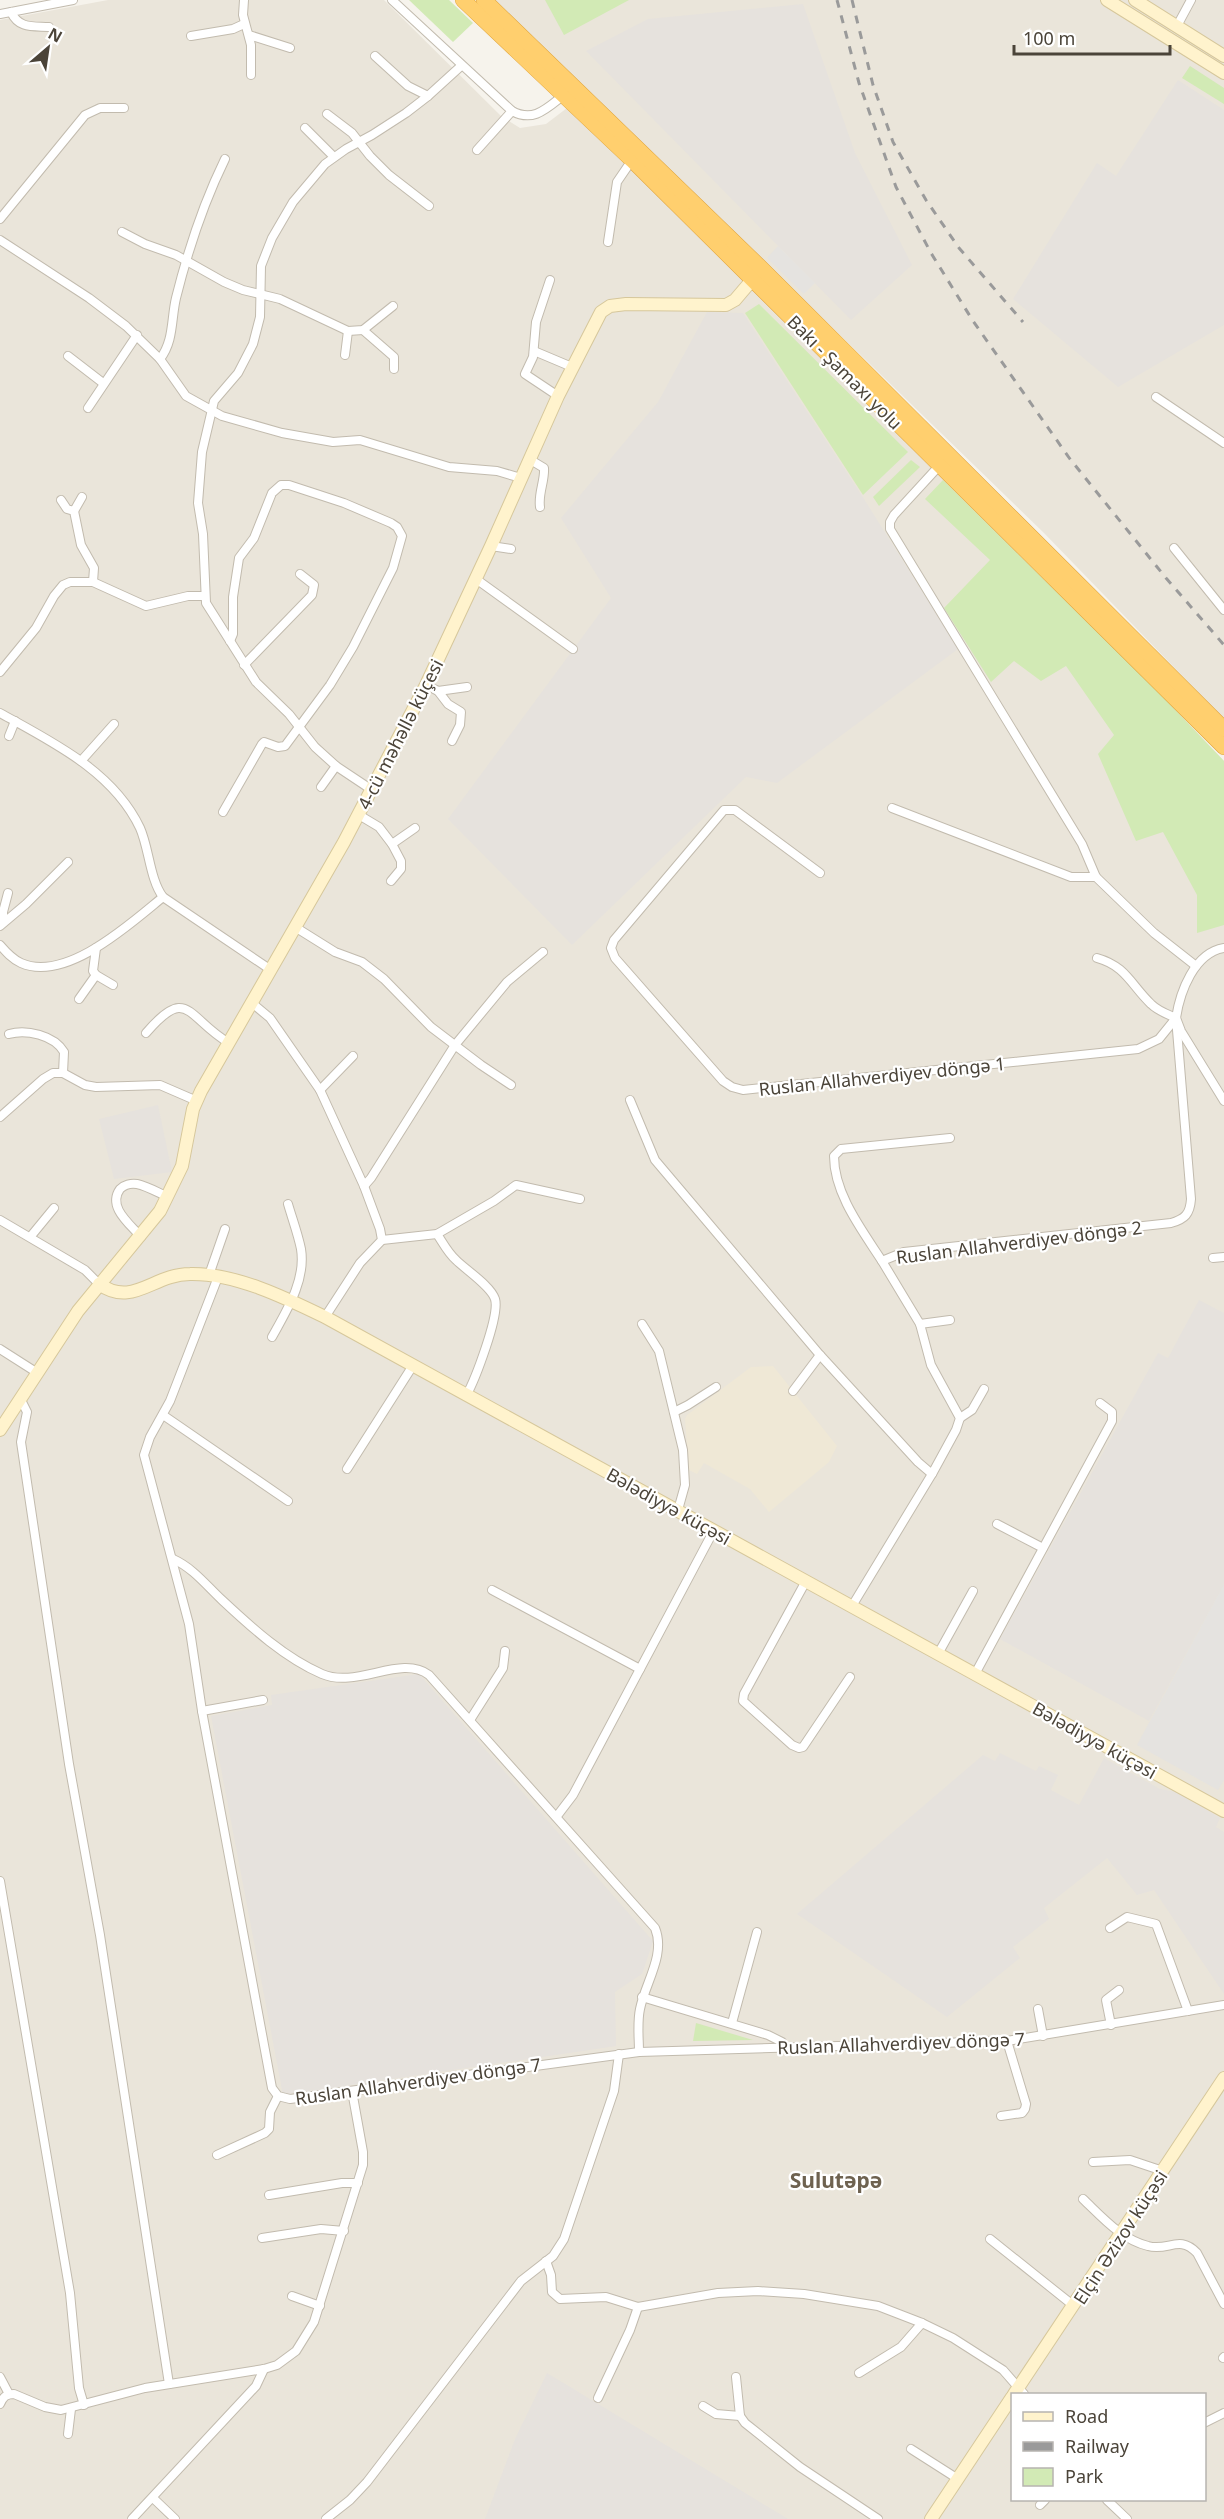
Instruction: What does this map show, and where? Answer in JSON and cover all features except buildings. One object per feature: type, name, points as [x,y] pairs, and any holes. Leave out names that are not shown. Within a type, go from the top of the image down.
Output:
[{"type":"highway","name":"Bakı - Şamaxı yolu","points":[[463,0],[632,160],[1224,747]]},
{"type":"highway","name":"Bakı - Şamaxı yolu","points":[[484,0],[759,266],[1224,729]]},
{"type":"street","points":[[0,14],[73,0]]},
{"type":"street","points":[[244,0],[244,24],[251,45],[251,75]]},
{"type":"street","points":[[392,0],[512,111],[527,117],[535,115],[564,95]]},
{"type":"street","points":[[1107,0],[1224,73]]},
{"type":"street","points":[[1135,0],[1224,56]]},
{"type":"street","points":[[1176,26],[1191,0]]},
{"type":"street","points":[[11,12],[18,23],[25,26],[49,27]]},
{"type":"street","points":[[191,36],[233,29],[244,24]]},
{"type":"street","points":[[249,35],[290,48]]},
{"type":"street","points":[[375,56],[408,86],[428,96]]},
{"type":"street","points":[[372,790],[336,766],[315,747],[256,682],[212,614],[204,596],[204,553],[198,493],[202,452],[210,410],[219,393],[238,373],[253,344],[260,318],[261,266],[272,238],[304,188],[334,156],[428,96],[461,66]]},
{"type":"street","points":[[0,219],[85,115],[100,108],[124,108]]},
{"type":"street","points":[[477,150],[512,111]]},
{"type":"street","points":[[327,114],[360,141],[374,161],[389,175],[429,206]]},
{"type":"street","points":[[305,128],[334,156]]},
{"type":"street","points":[[160,359],[169,342],[176,300],[205,199],[225,159]]},
{"type":"street","points":[[608,242],[617,182],[632,160]]},
{"type":"street","points":[[122,232],[187,260],[224,282],[298,306],[348,331],[363,330],[393,306]]},
{"type":"street","points":[[0,240],[89,298],[136,335],[160,359],[179,389],[199,405],[246,424],[282,433],[333,442],[360,440],[449,467],[497,471],[520,478]]},
{"type":"street","points":[[550,280],[536,321],[534,351],[525,374],[558,396]]},
{"type":"street","name":"4-cü məhəllə küçesi","points":[[0,1430],[78,1311],[153,1222],[168,1197],[182,1166],[196,1101],[359,814],[426,686],[520,478],[595,320],[604,308],[626,304],[726,304],[735,300],[752,280]]},
{"type":"street","points":[[363,330],[394,357],[394,369]]},
{"type":"street","points":[[345,355],[348,331]]},
{"type":"street","points":[[88,408],[136,335]]},
{"type":"street","points":[[534,351],[572,367]]},
{"type":"street","points":[[68,356],[103,383]]},
{"type":"street","points":[[1156,397],[1224,444]]},
{"type":"street","points":[[529,459],[544,468],[545,472],[539,493],[540,507]]},
{"type":"street","points":[[939,466],[894,515],[890,522],[890,529],[1082,843],[1096,877],[1172,949],[1196,966]]},
{"type":"street","points":[[223,812],[262,744],[264,742],[278,747],[285,746],[337,673],[393,568],[402,537],[397,527],[344,502],[289,486],[276,488],[254,538],[239,558],[234,597],[233,634],[230,641]]},
{"type":"street","points":[[82,496],[74,512],[81,546],[94,568],[93,582]]},
{"type":"street","points":[[61,500],[67,509],[74,512]]},
{"type":"street","points":[[491,546],[511,549]]},
{"type":"street","points":[[1174,548],[1224,610]]},
{"type":"street","points":[[244,665],[312,595],[315,585],[300,574]]},
{"type":"street","points":[[476,579],[573,649]]},
{"type":"street","points":[[0,672],[36,628],[63,585],[78,580],[93,582],[146,606],[188,596],[204,596]]},
{"type":"street","points":[[426,686],[438,691],[448,704],[461,712],[460,725],[452,741]]},
{"type":"street","points":[[438,691],[467,687]]},
{"type":"street","points":[[0,713],[66,750],[120,796],[145,838],[157,887],[163,897],[270,970]]},
{"type":"street","points":[[9,736],[15,722]]},
{"type":"street","points":[[81,761],[114,724]]},
{"type":"street","points":[[321,787],[336,766]]},
{"type":"street","points":[[892,808],[1071,877],[1096,877]]},
{"type":"street","name":"Ruslan Allahverdiyev döngə 1","points":[[820,873],[735,810],[724,810],[614,939],[611,948],[615,958],[723,1081],[732,1087],[743,1090],[1138,1049],[1159,1039],[1176,1018]]},
{"type":"street","points":[[359,814],[379,827],[401,861],[401,869],[391,881]]},
{"type":"street","points":[[392,844],[415,828]]},
{"type":"street","points":[[1,924],[26,904],[68,862]]},
{"type":"street","points":[[1,924],[8,893]]},
{"type":"street","points":[[0,945],[20,963],[33,966],[57,964],[96,948],[118,935],[163,897]]},
{"type":"street","points":[[296,927],[335,952],[362,962],[384,980],[431,1027],[511,1085]]},
{"type":"street","points":[[96,948],[93,971],[113,985]]},
{"type":"street","name":"Ruslan Allahverdiyev döngə 2","points":[[960,1418],[931,1365],[920,1324],[882,1261],[904,1252],[1172,1223],[1187,1216],[1191,1209],[1191,1199],[1176,1018],[1182,993],[1196,966],[1212,951],[1224,948]]},
{"type":"street","points":[[364,1186],[455,1045],[507,982],[543,952]]},
{"type":"street","points":[[1097,958],[1112,962],[1159,1011],[1176,1018],[1181,1031],[1224,1101]]},
{"type":"street","points":[[79,999],[96,975]]},
{"type":"street","points":[[252,1003],[270,1017],[320,1090],[364,1186],[382,1240]]},
{"type":"street","points":[[146,1033],[162,1015],[176,1006],[183,1007],[215,1035],[229,1042]]},
{"type":"street","points":[[9,1034],[29,1032],[55,1042],[64,1052],[63,1073]]},
{"type":"street","points":[[320,1090],[353,1056]]},
{"type":"street","points":[[0,1117],[53,1073],[63,1073],[85,1085],[96,1087],[160,1085],[196,1101]]},
{"type":"street","points":[[630,1100],[655,1160],[820,1355],[918,1462],[932,1474]]},
{"type":"street","points":[[882,1261],[839,1185],[834,1156],[841,1149],[950,1138]]},
{"type":"street","points":[[141,1237],[120,1214],[116,1205],[122,1187],[139,1184],[168,1197]]},
{"type":"street","points":[[325,1317],[360,1263],[382,1240],[437,1234],[494,1201],[516,1185],[580,1199]]},
{"type":"street","points":[[272,1337],[292,1301],[302,1262],[301,1248],[288,1203]]},
{"type":"street","points":[[31,1236],[54,1208]]},
{"type":"street","points":[[0,1220],[31,1236],[85,1270],[99,1284]]},
{"type":"street","name":"Ruslan Allahverdiyev döngə 7","points":[[225,1229],[213,1276],[163,1415],[150,1437],[144,1455],[189,1624],[202,1711],[272,2088],[278,2096],[290,2099],[639,2052],[1007,2041],[1224,2005]]},
{"type":"street","points":[[437,1234],[454,1259],[491,1292],[495,1300],[496,1313],[478,1369],[466,1396]]},
{"type":"street","points":[[1213,1258],[1224,1257]]},
{"type":"street","name":"Bələdiyyə küçəsi","points":[[99,1284],[108,1291],[129,1294],[172,1275],[192,1274],[213,1276],[265,1290],[292,1301],[678,1510],[1224,1811]]},
{"type":"street","points":[[920,1324],[950,1320]]},
{"type":"street","points":[[642,1324],[659,1351],[674,1412],[685,1470],[684,1494],[678,1510]]},
{"type":"street","points":[[0,1349],[36,1372]]},
{"type":"street","points":[[793,1391],[820,1355]]},
{"type":"street","points":[[347,1469],[412,1367]]},
{"type":"street","points":[[674,1412],[716,1387]]},
{"type":"street","points":[[852,1606],[932,1474],[960,1418],[972,1410],[984,1389]]},
{"type":"street","points":[[20,1398],[27,1412],[21,1442],[78,1822],[100,1935],[169,2384]]},
{"type":"street","points":[[975,1674],[1112,1421],[1112,1412],[1100,1403]]},
{"type":"street","points":[[163,1415],[288,1501]]},
{"type":"street","points":[[997,1524],[1043,1548]]},
{"type":"street","points":[[557,1816],[573,1795],[714,1530]]},
{"type":"street","points":[[173,1559],[189,1568],[246,1622],[290,1657],[329,1677],[349,1679],[415,1668],[429,1675],[655,1928],[659,1938],[659,1949],[642,1997],[639,2017],[639,2052]]},
{"type":"street","points":[[806,1581],[744,1694],[743,1701],[792,1745],[799,1748],[803,1747],[850,1677]]},
{"type":"street","points":[[492,1590],[640,1669]]},
{"type":"street","points":[[938,1654],[973,1591]]},
{"type":"street","points":[[470,1720],[503,1668],[505,1651]]},
{"type":"street","points":[[202,1711],[263,1700]]},
{"type":"street","points":[[0,1881],[70,2293],[79,2388],[84,2405]]},
{"type":"street","points":[[1110,1928],[1127,1917],[1156,1924],[1188,2011]]},
{"type":"street","points":[[732,2023],[757,1932]]},
{"type":"street","points":[[1111,2025],[1105,2003],[1119,1990]]},
{"type":"street","points":[[642,1997],[775,2038],[787,2048]]},
{"type":"street","points":[[1038,2009],[1043,2036]]},
{"type":"street","points":[[1001,2116],[1022,2113],[1026,2104],[1007,2041]]},
{"type":"street","points":[[326,2519],[350,2500],[367,2482],[521,2281],[559,2247],[572,2218],[614,2091],[619,2054]]},
{"type":"street","name":"Elçin Əzizov küçəsi","points":[[1017,2393],[1224,2078]]},
{"type":"street","points":[[0,2377],[9,2394],[53,2409],[71,2409],[169,2384],[264,2369],[277,2365],[296,2351],[305,2339],[320,2306],[363,2165],[363,2152],[352,2091]]},
{"type":"street","points":[[217,2155],[265,2133],[269,2129],[270,2112],[278,2096]]},
{"type":"street","points":[[1093,2162],[1131,2160],[1162,2171]]},
{"type":"street","points":[[270,2195],[342,2183],[358,2184]]},
{"type":"street","points":[[1083,2199],[1122,2233],[1150,2247],[1182,2243],[1192,2248],[1197,2253],[1224,2304]]},
{"type":"street","points":[[262,2238],[321,2229],[344,2231]]},
{"type":"street","points":[[990,2239],[1074,2306]]},
{"type":"street","points":[[546,2261],[551,2275],[552,2292],[556,2297],[606,2297],[638,2307],[728,2292],[758,2291],[804,2294],[878,2306],[953,2338],[1003,2370],[1017,2393]]},
{"type":"street","points":[[292,2296],[320,2306]]},
{"type":"street","points":[[598,2398],[630,2330],[638,2307]]},
{"type":"street","points":[[859,2373],[901,2347],[922,2323]]},
{"type":"street","points":[[132,2519],[256,2386],[264,2369]]},
{"type":"street","points":[[736,2377],[740,2416],[745,2423],[800,2467],[878,2519]]},
{"type":"street","points":[[0,2404],[9,2394]]},
{"type":"street","name":"Elçin Əzizov küçəsi","points":[[931,2519],[1011,2402]]},
{"type":"street","points":[[703,2406],[716,2414],[740,2416]]},
{"type":"street","points":[[68,2434],[71,2409]]},
{"type":"street","points":[[1206,2422],[1224,2414]]},
{"type":"street","points":[[911,2449],[958,2479]]},
{"type":"street","points":[[153,2498],[176,2519]]},
{"type":"street","points":[[1109,2501],[1127,2519]]},
{"type":"shaded area","name":"Sulutəpə","points":[[108,0],[384,0],[501,116],[520,128],[546,124],[567,108],[767,302],[1162,696],[1224,761],[1224,2519],[0,2519],[0,20]]},
{"type":"shaded area","points":[[495,0],[1224,0],[1224,719],[1045,534]]},
{"type":"shaded area","points":[[803,4],[855,153],[912,265],[851,320],[586,51],[648,19]]},
{"type":"shaded area","points":[[1178,80],[1224,110],[1224,325],[1118,387],[1013,299],[1097,163],[1116,176]]},
{"type":"shaded area","points":[[778,246],[815,283],[804,294],[767,258]]},
{"type":"shaded area","points":[[707,312],[743,313],[958,649],[777,783],[746,777],[572,945],[448,819],[611,598],[561,518],[658,402]]},
{"type":"shaded area","points":[[158,1105],[172,1172],[114,1179],[99,1119]]},
{"type":"shaded area","points":[[1199,1300],[1224,1313],[1224,1584],[1149,1721],[1000,1639],[1158,1353],[1168,1358]]},
{"type":"shaded area","points":[[773,1366],[837,1446],[829,1462],[769,1512],[750,1489],[704,1463],[697,1474],[689,1470],[685,1419],[687,1415],[751,1367]]},
{"type":"shaded area","points":[[1224,1584],[1224,1780],[1218,1790],[1137,1745]]},
{"type":"shaded area","points":[[419,1674],[653,1941],[642,1974],[615,1992],[616,2046],[283,2095],[211,1716],[272,1705],[271,1695]]},
{"type":"shaded area","points":[[1000,1753],[1036,1771],[1039,1766],[1058,1775],[1051,1790],[1079,1805],[1104,1758],[1160,1789],[1175,1792],[1220,1818],[1216,1827],[1224,1832],[1224,1994],[1154,1890],[1137,1895],[1107,1858],[1044,1908],[1049,1919],[1013,1947],[1020,1958],[947,2017],[797,1914],[983,1755],[995,1761]]},
{"type":"shaded area","points":[[547,2373],[788,2519],[485,2519],[515,2439]]},
{"type":"green space","points":[[409,0],[449,0],[473,23],[453,42]]},
{"type":"green space","points":[[545,0],[629,0],[564,35]]},
{"type":"green space","points":[[1190,66],[1224,88],[1224,104],[1182,78]]},
{"type":"green space","points":[[759,304],[908,452],[863,495],[745,313]]},
{"type":"green space","points":[[911,460],[920,467],[879,506],[873,497]]},
{"type":"green space","points":[[943,480],[1162,696],[1224,761],[1224,925],[1197,933],[1197,895],[1163,832],[1136,841],[1098,754],[1114,735],[1066,666],[1041,681],[1014,661],[991,682],[944,608],[990,560],[925,499]]},
{"type":"green space","points":[[696,2023],[753,2040],[693,2041]]},
{"type":"railway","points":[[837,0],[859,83],[896,187],[931,253],[973,321],[1070,459],[1166,578],[1224,645]]},
{"type":"railway","points":[[852,0],[873,85],[893,142],[926,200],[959,248],[1023,322]]},
{"type":"district","name":"Sulutəpə","points":[[836,2180]]}]
